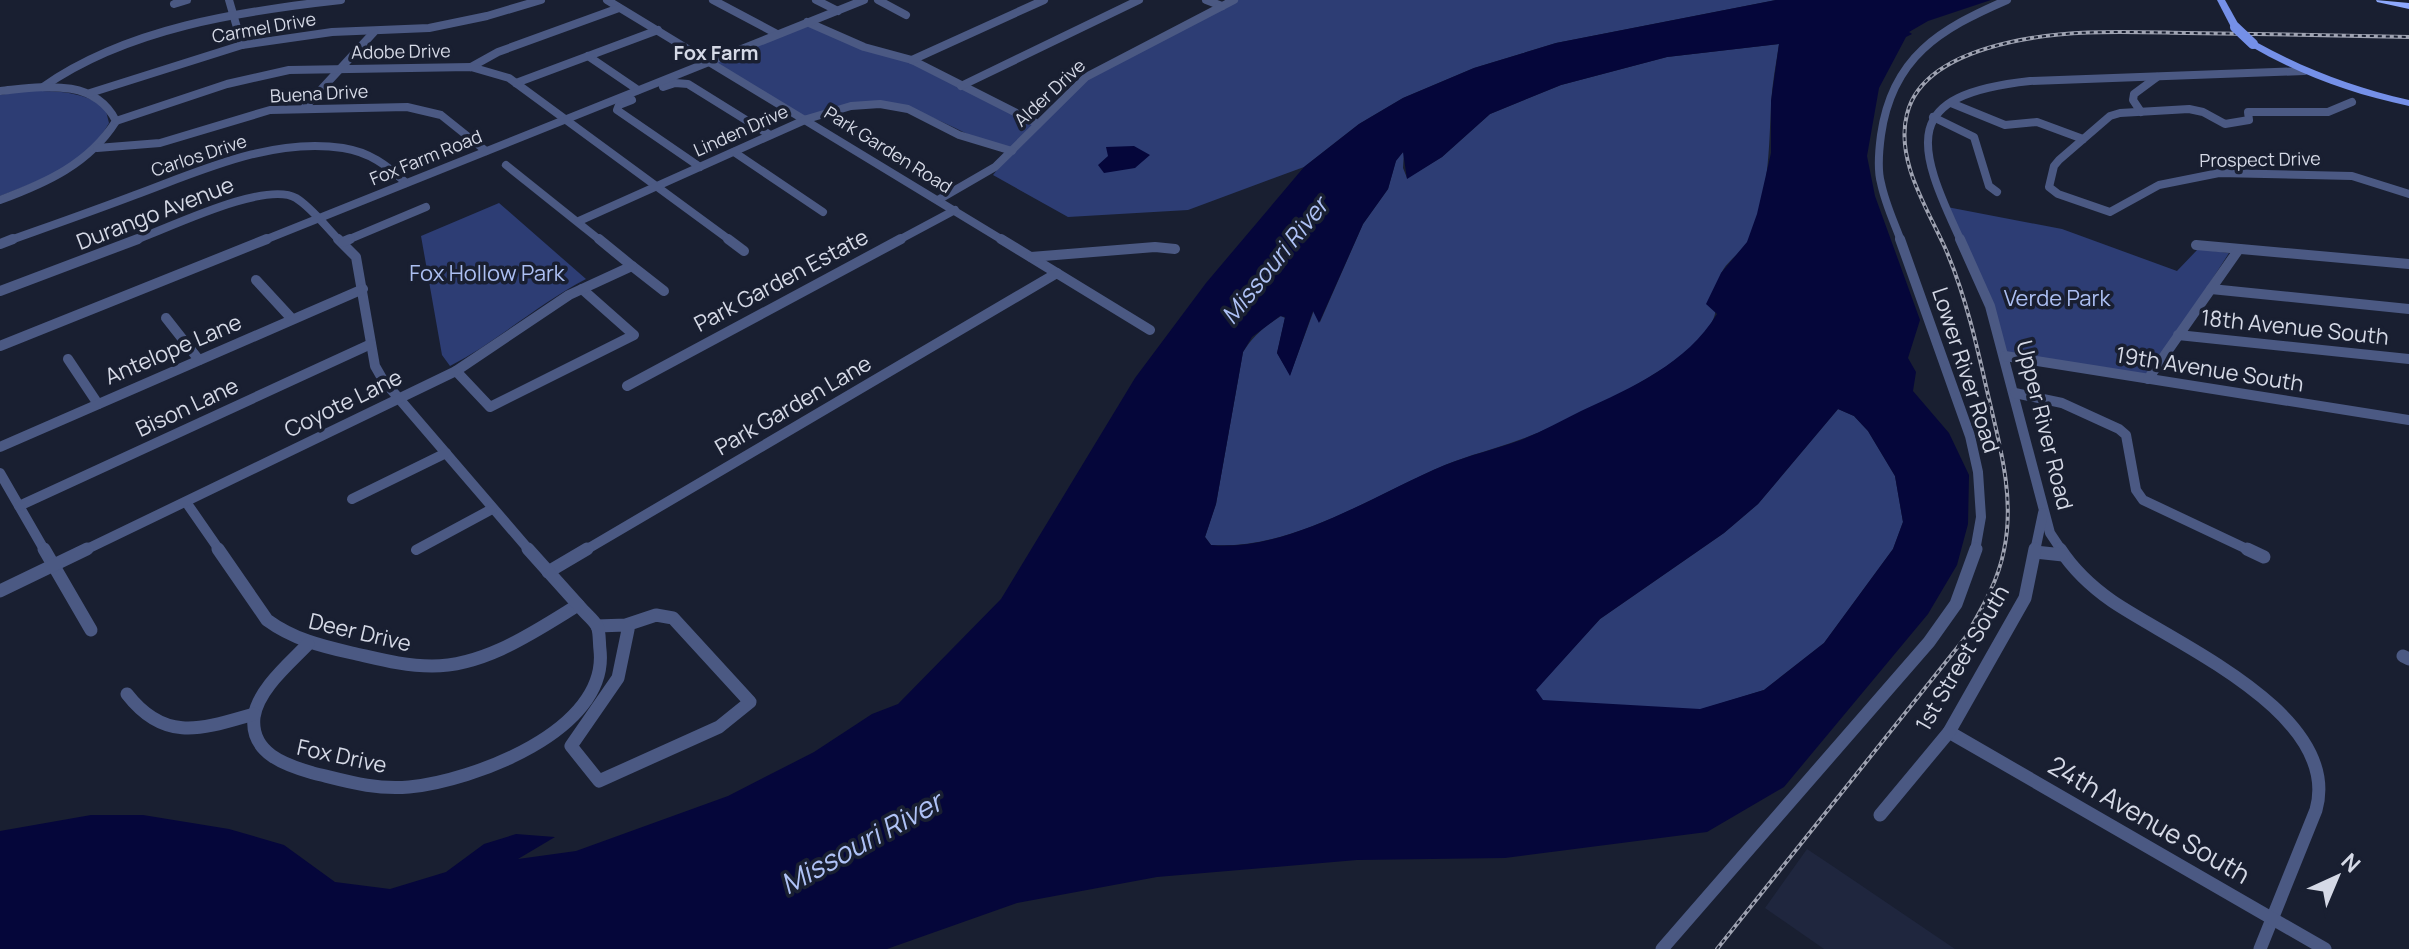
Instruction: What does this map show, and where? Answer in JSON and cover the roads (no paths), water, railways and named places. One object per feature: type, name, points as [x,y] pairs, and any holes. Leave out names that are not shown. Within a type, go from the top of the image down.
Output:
[{"type":"highway","points":[[2381,0],[2409,4]]},
{"type":"highway","points":[[2401,0],[2409,4]]},
{"type":"main road","points":[[2221,0],[2235,27],[2253,44],[2304,71],[2351,88],[2409,103]]},
{"type":"street","points":[[174,4],[187,0]]},
{"type":"street","points":[[229,0],[242,45]]},
{"type":"street","points":[[43,87],[65,70],[91,58],[234,16],[341,0]]},
{"type":"street","name":"Carmel Drive","points":[[90,93],[242,45],[332,32],[374,32],[449,25],[541,0]]},
{"type":"street","name":"Park Garden Road","points":[[607,0],[1150,330]]},
{"type":"street","points":[[713,0],[777,34]]},
{"type":"street","points":[[816,0],[838,11]]},
{"type":"street","name":"Fox Farm Road","points":[[0,346],[864,0]]},
{"type":"street","points":[[878,0],[906,15]]},
{"type":"street","points":[[912,60],[1044,0]]},
{"type":"street","points":[[961,86],[1139,0]]},
{"type":"street","points":[[1206,0],[1222,6]]},
{"type":"street","name":"Alder Drive","points":[[938,200],[985,175],[1086,77],[1234,0]]},
{"type":"street","name":"Lower River Road","points":[[1662,949],[1929,642],[1967,583],[1981,517],[1978,472],[1966,423],[1880,182],[1878,148],[1884,104],[1902,71],[1926,45],[1945,31],[1966,17],[2007,0]]},
{"type":"street","points":[[471,67],[498,52],[619,8]]},
{"type":"street","points":[[807,22],[864,47],[912,60],[1038,124]]},
{"type":"street","points":[[516,83],[658,30]]},
{"type":"street","points":[[305,107],[374,32]]},
{"type":"street","points":[[588,56],[638,90]]},
{"type":"street","name":"Adobe Drive","points":[[116,121],[252,77],[289,70],[471,67],[498,73],[516,83],[744,251]]},
{"type":"street","points":[[1997,192],[1989,186],[1974,137],[1933,117],[1951,103],[1983,89],[2018,83],[2304,71]]},
{"type":"street","points":[[2141,112],[2133,100],[2134,94],[2157,77]]},
{"type":"street","points":[[700,167],[618,111],[617,107],[671,84],[685,83],[770,135]]},
{"type":"street","points":[[0,91],[43,87],[90,93],[105,101],[116,121],[110,134],[97,148],[51,178],[0,200]]},
{"type":"street","name":"Prospect Drive","points":[[2352,102],[2328,112],[2248,112],[2249,120],[2242,124],[2218,123],[2197,110],[2110,116],[2054,166],[2049,187],[2058,194],[2105,211],[2114,210],[2159,185],[2219,173],[2352,176],[2409,194]]},
{"type":"street","points":[[1951,103],[2011,127],[2025,121],[2035,122],[2083,139]]},
{"type":"street","name":"Linden Drive","points":[[579,221],[807,119],[851,106],[880,104],[908,109],[959,135],[1012,151]]},
{"type":"street","name":"Buena Drive","points":[[97,148],[160,143],[244,116],[305,107],[426,110],[441,115],[486,151]]},
{"type":"street","name":"Upper River Road","points":[[1933,117],[1927,137],[1928,155],[1940,193],[1980,277],[2015,393],[2043,512],[2063,555],[2086,581],[2109,599],[2258,693],[2286,718],[2314,753],[2321,778],[2316,807],[2260,949]]},
{"type":"street","name":"Carlos Drive","points":[[0,244],[215,165],[271,151],[301,148],[350,151],[384,163],[406,183]]},
{"type":"street","points":[[734,152],[823,212]]},
{"type":"street","points":[[506,165],[664,291]]},
{"type":"street","name":"Durango Avenue","points":[[0,291],[251,197],[289,194],[318,218]]},
{"type":"street","points":[[343,242],[426,207]]},
{"type":"street","name":"Park Garden Estate","points":[[627,386],[955,210]]},
{"type":"street","points":[[318,218],[356,257],[375,366],[548,572],[597,626],[629,625],[657,614],[673,618],[749,698],[750,702],[719,727],[599,781],[571,746],[618,678],[629,625]]},
{"type":"street","points":[[2196,245],[2409,264]]},
{"type":"street","points":[[1030,257],[1155,247],[1175,249]]},
{"type":"street","points":[[2148,379],[2239,249]]},
{"type":"street","name":"Coyote Lane","points":[[0,591],[456,371],[582,289],[632,266]]},
{"type":"street","name":"Park Garden Lane","points":[[548,572],[1057,273]]},
{"type":"street","points":[[256,280],[292,319]]},
{"type":"street","name":"Antelope Lane","points":[[0,447],[363,289]]},
{"type":"street","points":[[456,371],[490,407],[634,335],[582,289]]},
{"type":"street","points":[[2211,289],[2409,309]]},
{"type":"street","points":[[166,318],[199,360]]},
{"type":"street","name":"18th Avenue South","points":[[2178,335],[2409,359]]},
{"type":"street","name":"Bison Lane","points":[[19,506],[371,344]]},
{"type":"street","name":"19th Avenue South","points":[[2005,356],[2408,417]]},
{"type":"street","points":[[68,359],[98,404]]},
{"type":"street","points":[[2015,393],[2062,403],[2119,429],[2126,435],[2136,490],[2143,500],[2264,557]]},
{"type":"street","points":[[352,499],[446,453]]},
{"type":"street","points":[[0,473],[91,630]]},
{"type":"street","name":"Deer Drive","points":[[186,502],[267,620],[281,632],[308,644],[415,666],[456,664],[494,652],[578,605]]},
{"type":"street","points":[[416,550],[492,509]]},
{"type":"street","name":"1st Street South","points":[[1880,815],[1949,732],[2025,598],[2043,512]]},
{"type":"street","points":[[2035,552],[2063,555]]},
{"type":"street","name":"Fox Drive","points":[[254,714],[255,738],[265,754],[286,766],[376,788],[430,785],[465,777],[533,747],[575,713],[592,688],[601,662],[603,645],[597,626]]},
{"type":"street","points":[[127,694],[137,711],[155,724],[182,729],[210,727],[254,714],[265,695],[308,644]]},
{"type":"street","name":"24th Avenue South","points":[[1949,732],[2325,949]]},
{"type":"water","name":"Missouri River","points":[[1776,0],[1991,0],[1928,21],[1909,32],[1912,34],[1906,37],[1879,88],[1867,156],[1875,196],[1920,320],[1908,358],[1916,372],[1913,391],[1949,433],[1969,475],[1968,524],[1957,565],[1928,614],[1784,787],[1707,832],[1505,858],[1357,860],[1157,877],[1017,903],[887,949],[0,949],[0,831],[91,815],[143,815],[229,829],[284,845],[335,882],[390,889],[446,872],[484,844],[516,834],[555,837],[518,859],[576,851],[728,796],[814,752],[872,714],[898,704],[1001,599],[1135,378],[1206,283],[1304,167],[1359,124],[1403,98],[1474,68],[1556,43]],"holes":[[[1779,44],[1771,101],[1771,153],[1757,214],[1747,242],[1721,273],[1706,304],[1717,314],[1690,347],[1639,383],[1521,440],[1445,465],[1301,530],[1271,540],[1241,545],[1211,545],[1205,537],[1216,504],[1243,352],[1252,337],[1280,316],[1285,317],[1277,353],[1290,376],[1313,311],[1319,323],[1363,224],[1388,189],[1396,161],[1403,152],[1407,179],[1442,157],[1490,114],[1561,85],[1667,57]],[[1838,409],[1854,416],[1868,431],[1895,476],[1903,522],[1893,549],[1824,643],[1764,690],[1700,709],[1543,700],[1536,690],[1600,619],[1724,533],[1758,504]]]},
{"type":"water","points":[[1134,146],[1150,155],[1135,168],[1104,173],[1098,165],[1108,156],[1106,147]]},
{"type":"railway","points":[[1717,949],[1965,638],[1988,596],[2001,562],[2008,511],[2005,472],[1997,433],[1959,286],[1915,184],[1906,149],[1904,132],[1907,114],[1922,85],[1948,64],[1963,57],[2011,42],[2054,35],[2120,32],[2409,37]]},
{"type":"district","name":"Fox Farm","points":[[716,53]]},
{"type":"park label","name":"Fox Hollow Park","points":[[487,273]]},
{"type":"park label","name":"Verde Park","points":[[2057,298]]}]
